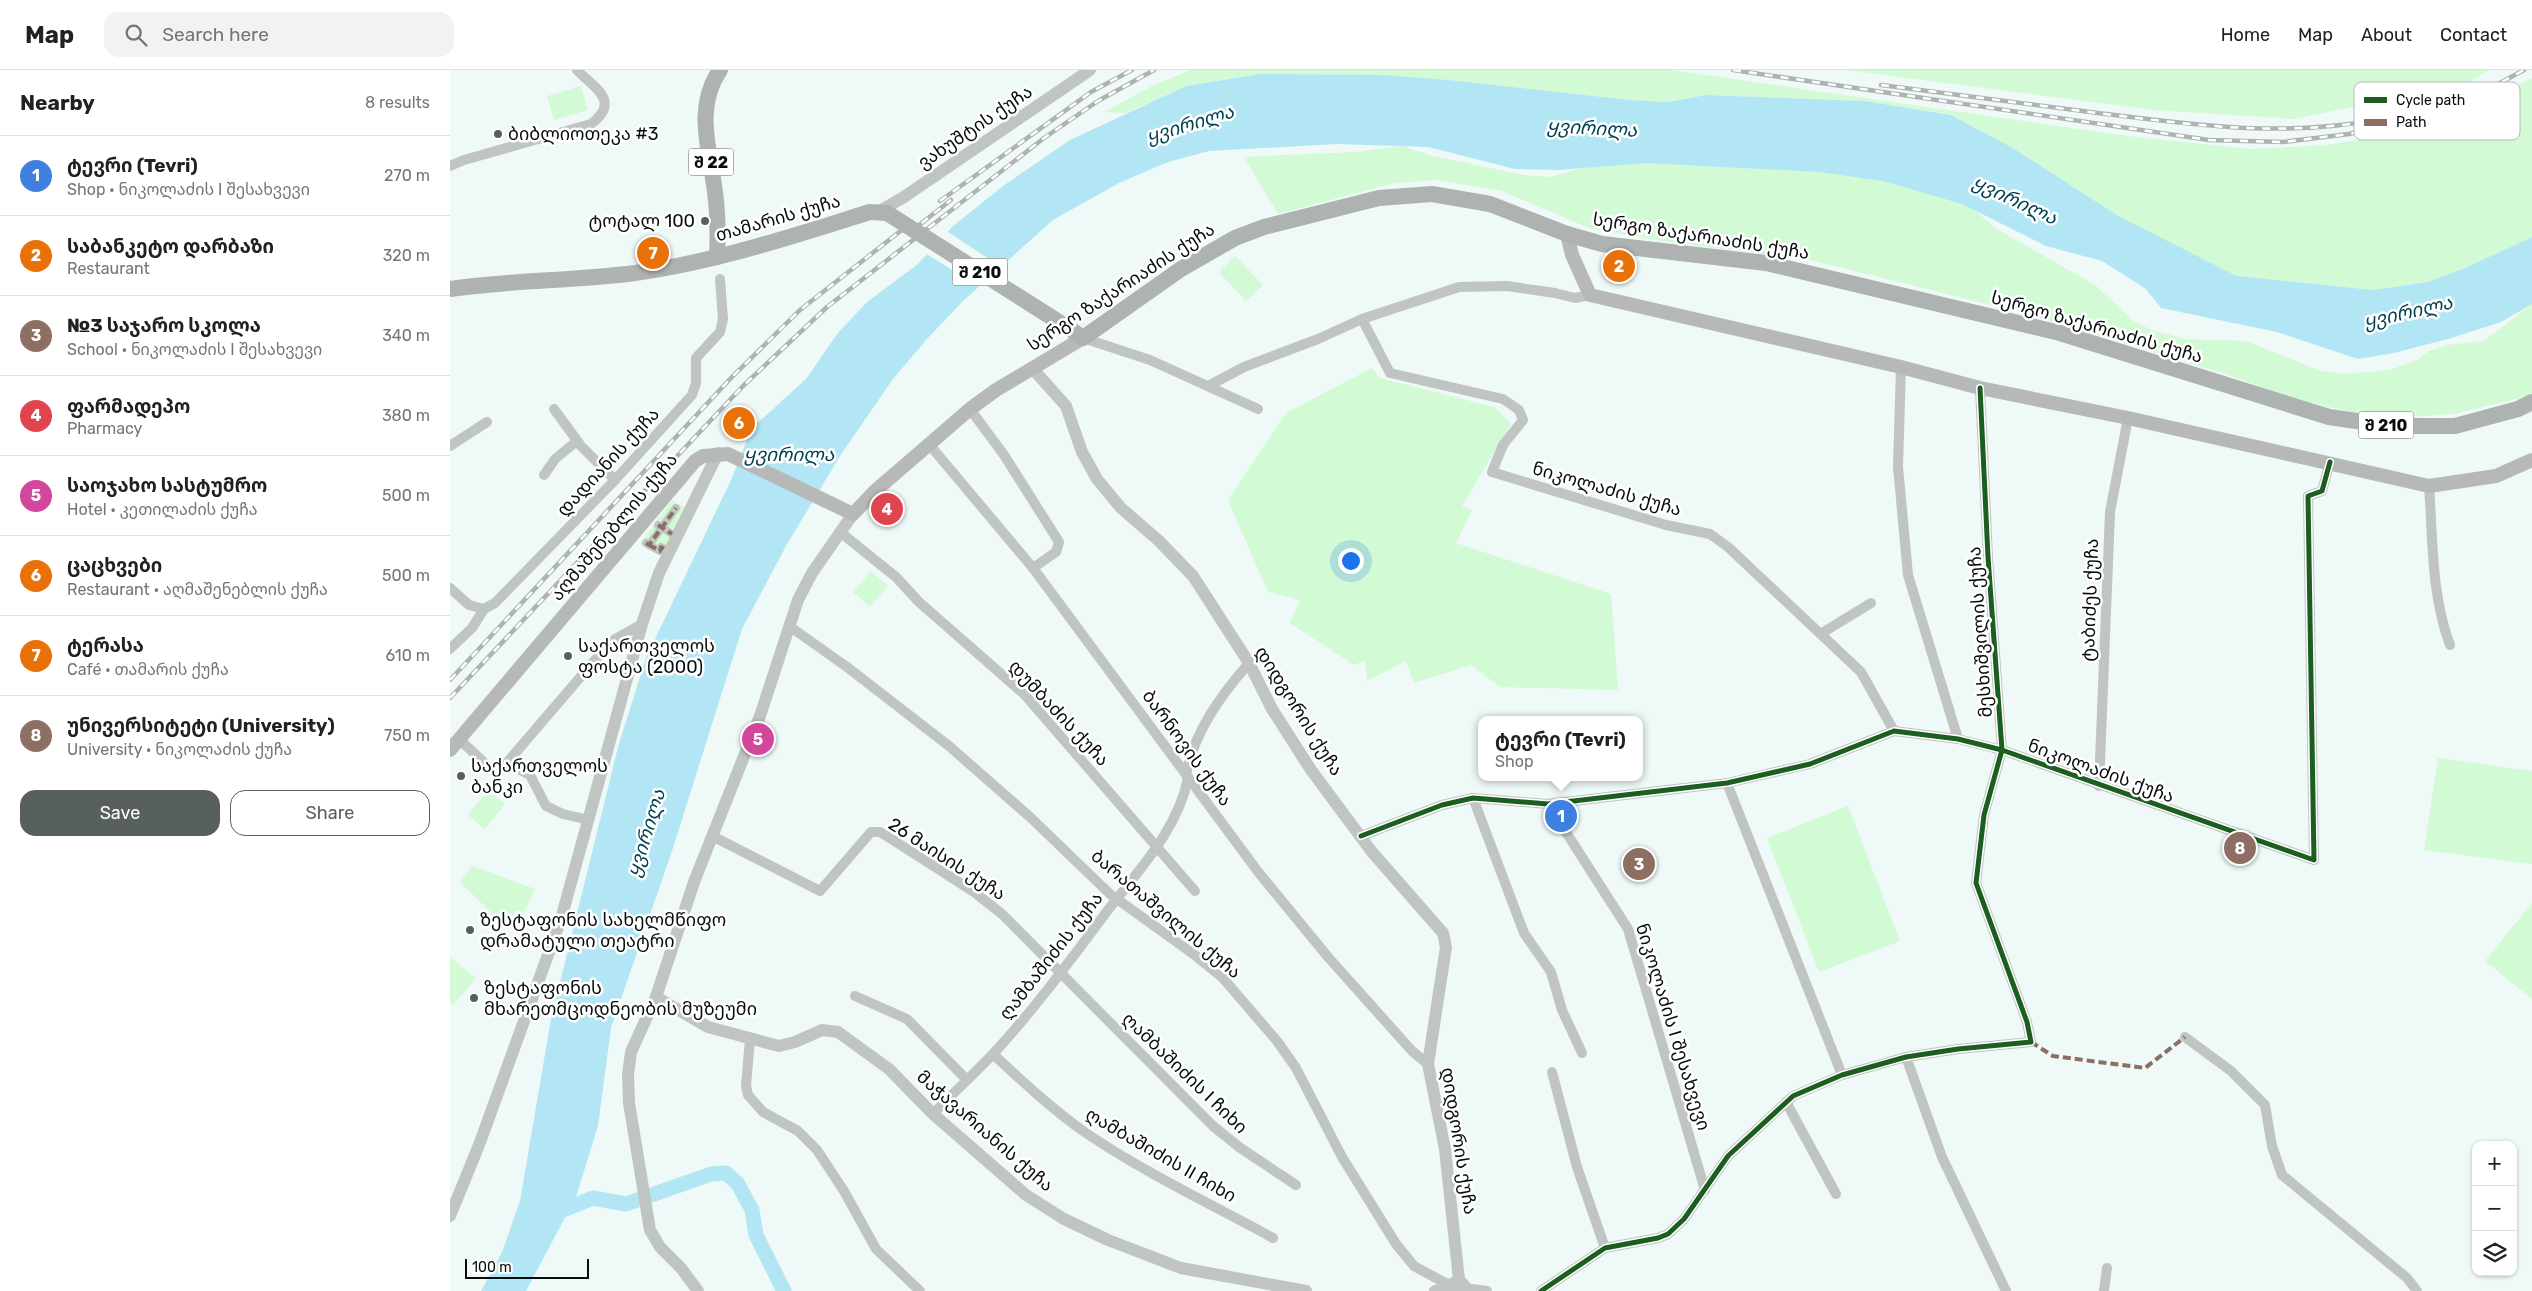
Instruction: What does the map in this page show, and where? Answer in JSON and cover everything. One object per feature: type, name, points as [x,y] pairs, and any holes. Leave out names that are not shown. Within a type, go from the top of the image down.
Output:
[{"type":"main road","name":"შ 22","points":[[717,257],[718,234],[715,193],[704,109],[712,82],[720,70]]},
{"type":"main road","name":"სერგო ზაქარიაძის ქუჩა","points":[[853,514],[875,491],[928,443],[996,390],[1032,368],[1078,334],[1181,268],[1235,238],[1264,227],[1379,198],[1432,194],[1490,204],[1567,234],[1602,244],[1766,263],[1879,288],[2060,333],[2329,417],[2391,426],[2455,426],[2518,409],[2532,402]]},
{"type":"main road","name":"თამარის ქუჩა","points":[[450,289],[494,282],[635,273],[717,257],[870,212],[883,212]]},
{"type":"main road","name":"შ 210","points":[[883,212],[1078,334]]},
{"type":"main road","points":[[1567,234],[1572,255],[1590,295],[1901,367],[1980,388],[2128,418],[2430,486],[2496,476],[2532,460]]},
{"type":"main road","points":[[723,454],[853,514]]},
{"type":"main road","name":"აღმაშენებლის ქუჩა","points":[[454,745],[695,461],[704,456],[723,454]]},
{"type":"street","points":[[450,166],[464,160],[591,124],[600,118],[604,108],[602,94],[598,87],[576,70]]},
{"type":"street","name":"ვახუშტის ქუჩა","points":[[883,212],[1090,70]]},
{"type":"street","name":"დადიანის ქუჩა","points":[[450,649],[472,628],[484,609],[495,603],[615,480],[692,395],[696,382],[696,358],[720,332],[723,319],[720,279]]},
{"type":"street","points":[[1210,385],[1244,367],[1318,339],[1362,319],[1459,287],[1507,286],[1575,298],[1590,295]]},
{"type":"street","name":"ნიკოლაძის ქუჩა","points":[[1362,319],[1390,373],[1503,399],[1519,410],[1523,420],[1503,445],[1492,472],[1666,525],[1710,534],[1822,633],[1861,672],[1894,731]]},
{"type":"street","points":[[1078,334],[1128,351],[1210,385],[1258,409]]},
{"type":"street","points":[[1901,367],[1898,467],[1908,575],[1958,739]]},
{"type":"street","name":"დიდგორის ქუჩა","points":[[1032,368],[1066,406],[1082,452],[1097,479],[1121,508],[1158,540],[1193,576],[1249,663],[1272,709],[1312,770],[1361,836],[1429,915],[1446,940],[1428,1064],[1445,1149],[1457,1287]]},
{"type":"street","name":"მესხიშვილის ქუჩა","points":[[1906,1057],[1958,1048],[2030,1042],[2027,1022],[1976,883],[1984,815],[2002,750],[1988,557],[1980,388]]},
{"type":"street","points":[[554,409],[577,441],[615,480]]},
{"type":"street","points":[[970,409],[1004,455],[1058,542],[1056,552],[1033,568]]},
{"type":"street","name":"ტაბიძეს ქუჩა","points":[[2099,786],[2110,512],[2128,418]]},
{"type":"street","points":[[450,446],[487,422]]},
{"type":"street","points":[[544,475],[555,458],[577,441]]},
{"type":"street","name":"ბარნოვის ქუჩა","points":[[928,443],[1033,568],[1259,873],[1328,957],[1412,1052],[1428,1064]]},
{"type":"street","points":[[450,1216],[479,1145],[561,919],[642,624],[668,553],[723,454]]},
{"type":"street","name":"ნიკოლაძის ქუჩა","points":[[1361,836],[1442,805],[1474,798],[1548,804],[1727,782],[1810,764],[1894,731],[1958,739],[2002,750],[2099,786],[2314,860],[2308,496],[2322,492],[2330,462]]},
{"type":"street","points":[[2430,486],[2436,582],[2443,627],[2450,645]]},
{"type":"street","points":[[665,549],[661,547],[660,551],[648,544],[676,508]]},
{"type":"street","points":[[698,1291],[681,1268],[660,1247],[650,1230],[628,1103],[628,1075],[635,1040],[656,997],[712,836],[760,716],[798,600],[812,573],[853,514]]},
{"type":"street","points":[[660,527],[672,534]]},
{"type":"street","name":"დუმბაძის ქუჩა","points":[[840,532],[896,577],[919,602],[1024,694],[1195,891]]},
{"type":"street","points":[[451,592],[469,605],[484,609]]},
{"type":"street","points":[[1822,633],[1871,603]]},
{"type":"street","points":[[454,745],[493,772],[499,772],[607,646],[642,624]]},
{"type":"street","name":"ბარათაშვილის ქუჩა","points":[[789,626],[847,667],[949,746],[1030,816],[1117,899],[1216,972],[1267,1028],[1296,1068],[1342,1157],[1396,1244],[1414,1266],[1457,1287]]},
{"type":"street","name":"ღამბაშიძის ქუჩა","points":[[933,1114],[992,1054],[1059,974],[1156,848],[1176,816],[1187,776],[1188,764],[1205,721],[1249,663]]},
{"type":"street","points":[[510,761],[517,768],[530,775],[546,806],[563,814],[589,820]]},
{"type":"street","points":[[1727,782],[1842,1075]]},
{"type":"street","points":[[1474,798],[1524,933],[1551,972],[1562,1010],[1582,1053]]},
{"type":"street","name":"ნიკოლაძის I შესახვევი","points":[[1548,804],[1628,929],[1705,1190]]},
{"type":"street","name":"26 მაისის ქუჩა","points":[[712,836],[820,891],[871,832],[880,832],[991,904],[1059,974]]},
{"type":"street","name":"ღამბაშიძის I ჩიხი","points":[[1059,974],[1213,1126],[1239,1147],[1296,1184]]},
{"type":"street","points":[[855,996],[907,1019],[966,1080]]},
{"type":"street","name":"მაჭავარიანის ქუჩა","points":[[656,997],[708,1027],[779,1046],[795,1042],[822,1030],[838,1032],[889,1069],[933,1114],[1026,1195],[1064,1219],[1108,1240],[1181,1268],[1306,1291]]},
{"type":"street","points":[[2185,1038],[2231,1071],[2264,1105],[2272,1146],[2282,1175],[2406,1278],[2417,1291]]},
{"type":"street","points":[[750,1039],[746,1086],[748,1095],[763,1112],[798,1132],[817,1150],[844,1191],[876,1249],[920,1291]]},
{"type":"street","name":"ღამბაშიძის II ჩიხი","points":[[992,1054],[1038,1095],[1086,1132],[1126,1158],[1273,1238]]},
{"type":"street","points":[[1541,1291],[1605,1248],[1658,1238],[1668,1234],[1684,1220],[1728,1156],[1786,1102],[1803,1091],[1842,1075],[1906,1057],[1942,1157],[2006,1291]]},
{"type":"street","points":[[1552,1072],[1561,1100],[1576,1167],[1605,1248]]},
{"type":"street","points":[[1786,1102],[1836,1194]]},
{"type":"street","points":[[2104,1291],[2107,1268]]},
{"type":"street","points":[[1435,1291],[1457,1287],[1487,1291]]},
{"type":"green space","points":[[1191,70],[1671,70],[2127,136],[2250,149],[2328,145],[2358,140],[2520,140],[2520,84],[2532,78],[2532,237],[2465,268],[2427,282],[2373,290],[2237,276],[2120,217],[2013,148],[1952,115],[1865,101],[1706,95],[1668,102],[1630,100],[1449,80],[1384,75],[1260,74],[1186,86],[1126,113],[1104,112],[1154,85]]},
{"type":"green space","points":[[1846,70],[2489,70],[2469,82],[2354,82],[2354,106],[2294,119],[2154,110]]},
{"type":"green space","points":[[581,86],[588,110],[554,120],[547,96]]},
{"type":"green space","points":[[1402,146],[1433,156],[1524,175],[1550,177],[1587,166],[1714,156],[1769,147],[1963,201],[1997,229],[2095,285],[2135,322],[2154,331],[2186,339],[2246,341],[2321,371],[2343,374],[2390,370],[2417,360],[2429,351],[2447,345],[2484,341],[2532,304],[2532,395],[2453,414],[2409,417],[2368,416],[2295,399],[2222,373],[2028,314],[1810,260],[1655,240],[1589,228],[1502,191],[1439,180],[1395,183],[1278,214],[1244,157],[1358,152]]},
{"type":"green space","points":[[1235,256],[1263,285],[1246,301],[1219,272]]},
{"type":"green space","points":[[1372,368],[1380,378],[1494,407],[1511,424],[1462,506],[1472,510],[1456,543],[1611,594],[1618,690],[1500,687],[1471,665],[1414,683],[1406,661],[1367,681],[1365,660],[1354,665],[1290,623],[1300,600],[1268,592],[1228,500],[1286,413]]},
{"type":"green space","points":[[672,500],[685,507],[662,555],[640,544]]},
{"type":"green space","points":[[871,571],[888,586],[870,607],[853,592]]},
{"type":"green space","points":[[2438,758],[2532,771],[2532,864],[2424,850]]},
{"type":"green space","points":[[488,790],[505,804],[485,829],[468,815]]},
{"type":"green space","points":[[1848,806],[1900,941],[1819,972],[1767,838]]},
{"type":"green space","points":[[472,866],[535,889],[524,912],[516,910],[506,927],[460,882]]},
{"type":"green space","points":[[2532,903],[2532,999],[2485,961]]},
{"type":"green space","points":[[450,957],[476,978],[453,1005],[450,1003]]},
{"type":"water","name":"ყვირილა","points":[[1260,74],[1384,75],[1449,80],[1630,100],[1668,102],[1706,95],[1865,101],[1951,115],[2013,148],[2120,217],[2237,276],[2373,290],[2427,282],[2465,268],[2532,237],[2532,304],[2501,322],[2448,339],[2394,353],[2358,359],[2277,332],[2161,308],[2146,289],[2102,261],[2046,246],[1962,204],[1883,181],[1819,172],[1646,163],[1558,170],[1515,169],[1428,147],[1336,144],[1209,151],[1168,162],[1119,183],[1053,220],[963,301],[927,339],[893,379],[840,456],[786,546],[742,629],[673,848],[611,1028],[598,1126],[576,1197],[526,1291],[481,1291],[502,1252],[520,1201],[551,1019],[618,747],[646,658],[731,480],[752,428],[806,379],[837,334],[867,302],[918,264],[953,226],[1003,186],[1070,140],[1186,86]]},
{"type":"pier","points":[[945,230],[1003,268],[981,288],[925,253]]},
{"type":"waterway","points":[[553,1214],[593,1198],[626,1204],[711,1174],[726,1173],[738,1184],[752,1210],[756,1235],[784,1291]]},
{"type":"railway","points":[[940,201],[1091,92],[1132,70]]},
{"type":"railway","points":[[450,698],[743,386],[827,307],[1044,138],[1098,101],[1154,70]]},
{"type":"railway","points":[[1733,70],[2209,140],[2283,142],[2354,133]]},
{"type":"railway","points":[[2502,82],[2524,70]]},
{"type":"railway","points":[[1881,85],[2133,117],[2239,128],[2309,128],[2354,123]]},
{"type":"railway","points":[[909,233],[951,200]]},
{"type":"railway","points":[[450,680],[730,379],[800,310],[912,222]]},
{"type":"marked path","points":[[646,543],[649,545],[676,508]]},
{"type":"marked path","points":[[658,525],[672,534]]},
{"type":"marked path","points":[[649,545],[660,551],[661,547],[665,549]]},
{"type":"marked path","points":[[2031,1042],[2053,1056],[2145,1068],[2185,1037]]},
{"type":"cycle path","points":[[1541,1291],[1605,1248],[1658,1238],[1668,1234],[1684,1219],[1728,1156],[1793,1096],[1842,1075],[1906,1057],[1958,1049],[2031,1042],[2027,1022],[1976,883],[1984,815],[2002,750],[1988,557],[1980,388]]},
{"type":"cycle path","points":[[1361,836],[1442,805],[1473,798],[1548,804],[1727,783],[1810,764],[1894,731],[1958,739],[2002,750],[2314,860],[2308,496],[2322,491],[2330,462]]},
{"type":"place","name":"ბიბლიოთეკა #3","points":[[498,134]]},
{"type":"place","name":"ტოტალ 100","points":[[705,221]]},
{"type":"place","name":"ტერასა","points":[[653,253]]},
{"type":"place","name":"საბანკეტო დარბაზი","points":[[1619,266]]},
{"type":"place","name":"ცაცხვები","points":[[739,423]]},
{"type":"place","name":"ფარმადეპო","points":[[887,509]]},
{"type":"place","name":"საქართველოს ფოსტა (2000)","points":[[568,656]]},
{"type":"place","name":"საოჯახო სასტუმრო","points":[[758,739]]},
{"type":"place","name":"საქართველოს ბანკი","points":[[461,776]]},
{"type":"place","name":"ტევრი (Tevri)","points":[[1561,816]]},
{"type":"place","name":"უნივერსიტეტი (University)","points":[[2240,848]]},
{"type":"place","name":"№3 საჯარო სკოლა","points":[[1639,864]]},
{"type":"place","name":"ზესტაფონის სახელმწიფო დრამატული თეატრი","points":[[470,930]]},
{"type":"place","name":"ზესტაფონის მხარეთმცოდნეობის მუზეუმი","points":[[474,998]]}]
